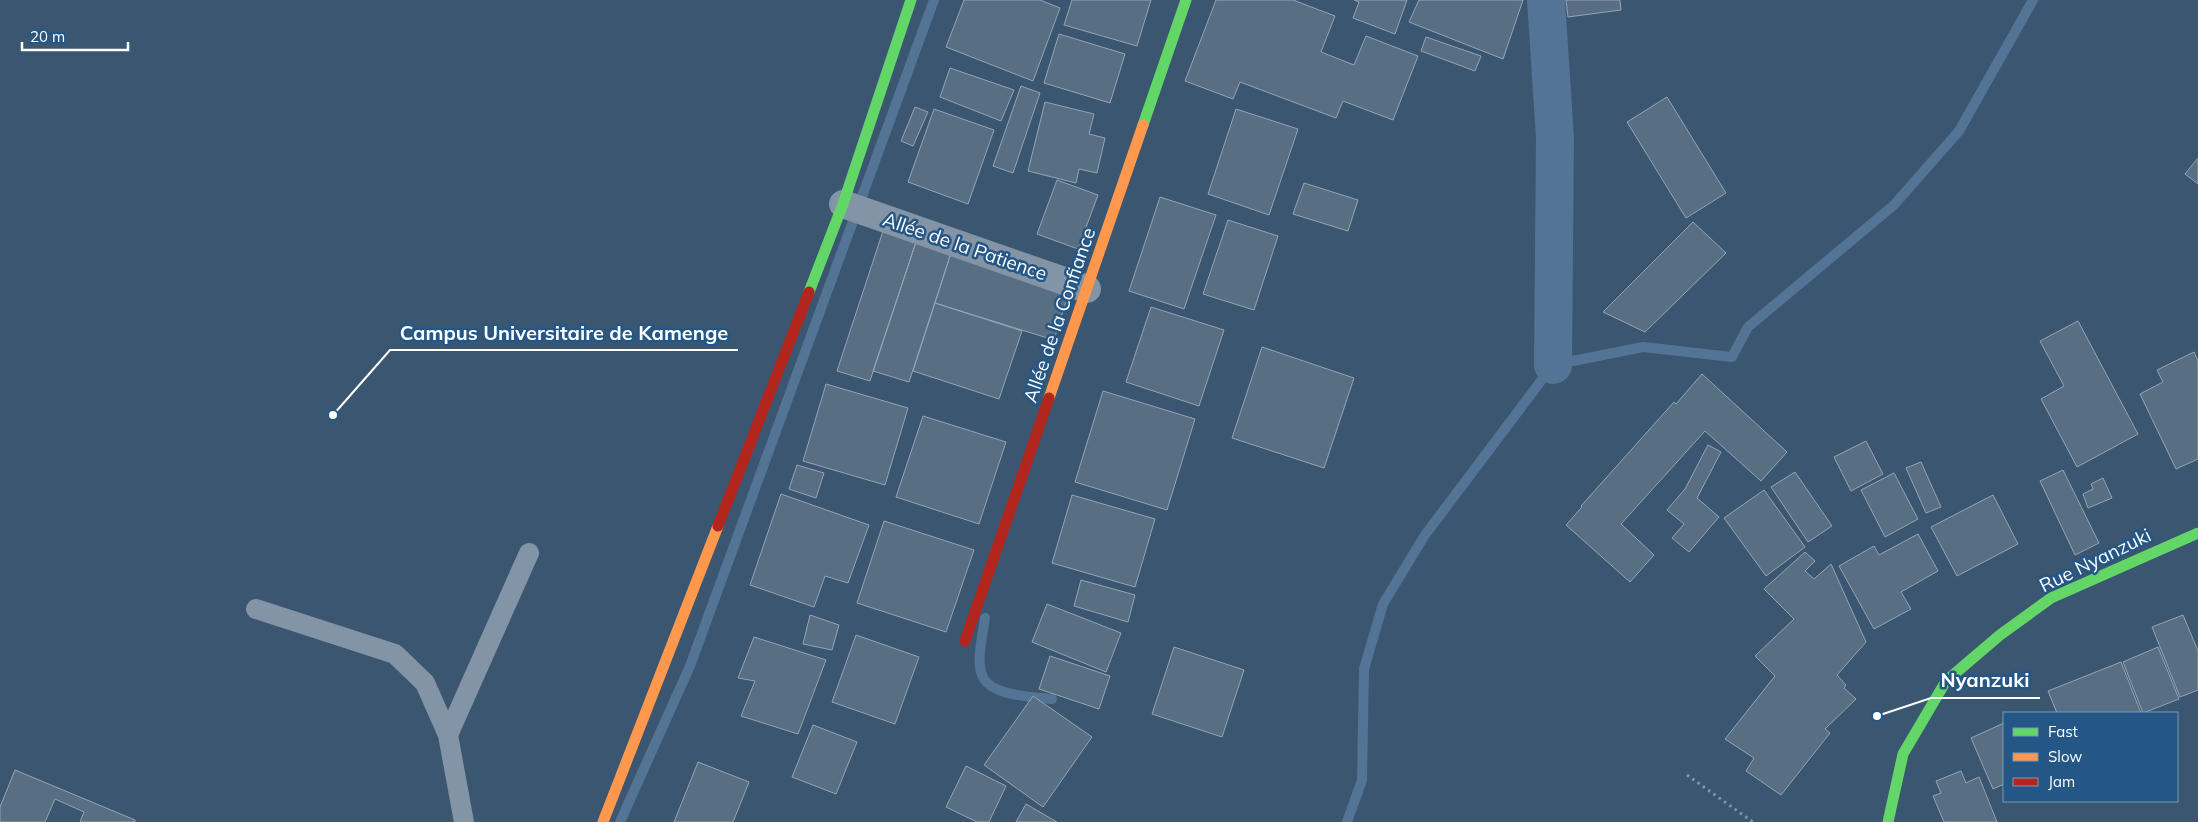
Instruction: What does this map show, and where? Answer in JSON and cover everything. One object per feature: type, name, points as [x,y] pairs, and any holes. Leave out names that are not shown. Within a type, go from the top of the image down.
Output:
[{"type":"street","points":[[603,822],[844,204],[911,0]]},
{"type":"street","name":"Allée de la Confiance","points":[[965,640],[1186,0]]},
{"type":"street","name":"Allée de la Patience","points":[[844,204],[1087,289]]},
{"type":"street","name":"Rue Nyanzuki","points":[[1888,822],[1903,754],[1946,681],[2000,635],[2051,598],[2198,533]]},
{"type":"lane","points":[[448,734],[529,553]]},
{"type":"lane","points":[[256,609],[395,654],[425,683],[448,734],[464,822]]},
{"type":"path","points":[[1687,775],[1753,822]]},
{"type":"building","points":[[964,0],[1040,0],[1060,8],[1033,81],[946,47]]},
{"type":"building","points":[[1072,0],[1151,0],[1137,46],[1064,25]]},
{"type":"building","points":[[1216,0],[1293,0],[1335,16],[1321,52],[1354,65],[1366,36],[1418,56],[1393,120],[1343,101],[1336,118],[1240,82],[1233,99],[1185,81]]},
{"type":"building","points":[[1354,0],[1407,0],[1395,34],[1353,18],[1359,2]]},
{"type":"building","points":[[1419,0],[1523,0],[1503,59],[1409,22]]},
{"type":"building","points":[[1566,0],[1620,0],[1621,10],[1568,17]]},
{"type":"building","points":[[1059,34],[1125,54],[1110,103],[1044,83]]},
{"type":"building","points":[[1426,37],[1481,56],[1475,71],[1421,51]]},
{"type":"building","points":[[950,68],[1014,90],[1001,121],[940,97]]},
{"type":"building","points":[[1021,86],[1040,93],[1013,173],[993,166]]},
{"type":"building","points":[[1667,97],[1726,193],[1686,218],[1627,122]]},
{"type":"building","points":[[1045,102],[1094,114],[1089,134],[1105,138],[1097,173],[1079,169],[1076,183],[1028,171]]},
{"type":"building","points":[[915,107],[928,112],[913,146],[901,141]]},
{"type":"building","points":[[934,109],[994,130],[968,204],[908,182]]},
{"type":"building","points":[[1236,109],[1298,129],[1269,215],[1208,194]]},
{"type":"building","points":[[2198,158],[2198,184],[2185,174]]},
{"type":"building","points":[[1057,180],[1098,195],[1078,249],[1037,234]]},
{"type":"building","points":[[1304,183],[1358,200],[1348,231],[1293,214]]},
{"type":"building","points":[[1160,197],[1216,215],[1184,309],[1129,291]]},
{"type":"building","points":[[1228,220],[1278,236],[1254,310],[1203,294]]},
{"type":"building","points":[[1693,222],[1726,253],[1645,332],[1603,312]]},
{"type":"building","points":[[883,231],[916,242],[870,381],[837,371]]},
{"type":"building","points":[[916,242],[951,253],[909,382],[873,371]]},
{"type":"building","points":[[951,253],[1069,292],[1054,340],[935,303]]},
{"type":"building","points":[[935,303],[1022,331],[999,399],[913,371]]},
{"type":"building","points":[[1151,307],[1224,330],[1199,406],[1126,382]]},
{"type":"building","points":[[2078,321],[2138,434],[2077,467],[2041,399],[2064,386],[2040,341]]},
{"type":"building","points":[[1262,347],[1354,378],[1324,468],[1232,438]]},
{"type":"building","points":[[2194,352],[2198,361],[2198,459],[2176,469],[2140,394],[2163,382],[2157,370]]},
{"type":"building","points":[[1702,374],[1787,452],[1761,481],[1705,431],[1621,524],[1654,555],[1630,582],[1566,525],[1674,402],[1676,404]]},
{"type":"building","points":[[826,384],[908,408],[885,485],[803,461]]},
{"type":"building","points":[[1103,391],[1195,419],[1167,510],[1075,482]]},
{"type":"building","points":[[923,416],[1006,442],[979,524],[896,497]]},
{"type":"building","points":[[1866,441],[1883,474],[1851,491],[1834,457]]},
{"type":"building","points":[[1708,445],[1721,452],[1697,498],[1719,517],[1689,552],[1672,538],[1684,524],[1667,510],[1685,489]]},
{"type":"building","points":[[1921,462],[1941,507],[1926,513],[1906,468]]},
{"type":"building","points":[[797,465],[824,473],[816,498],[789,489]]},
{"type":"building","points":[[2063,470],[2099,543],[2075,555],[2040,481]]},
{"type":"building","points":[[1795,472],[1832,526],[1808,542],[1771,487]]},
{"type":"building","points":[[1894,473],[1918,519],[1885,537],[1861,490]]},
{"type":"building","points":[[2103,478],[2112,498],[2088,508],[2083,494],[2093,489],[2091,484]]},
{"type":"building","points":[[1764,490],[1805,547],[1766,576],[1724,518]]},
{"type":"building","points":[[781,494],[869,525],[848,583],[825,576],[814,607],[750,585]]},
{"type":"building","points":[[1072,495],[1155,519],[1135,587],[1052,563]]},
{"type":"building","points":[[1993,495],[2018,544],[1957,576],[1931,527]]},
{"type":"building","points":[[884,521],[974,550],[946,632],[857,603]]},
{"type":"building","points":[[1918,534],[1938,571],[1901,592],[1911,609],[1874,629],[1839,566],[1874,546],[1879,555]]},
{"type":"building","points":[[1805,552],[1815,561],[1805,571],[1814,579],[1831,564],[1866,642],[1837,675],[1846,685],[1844,688],[1856,699],[1825,729],[1830,733],[1781,795],[1746,771],[1754,758],[1725,739],[1775,676],[1755,656],[1794,619],[1764,589]]},
{"type":"building","points":[[1081,580],[1135,595],[1128,622],[1074,606]]},
{"type":"building","points":[[1047,604],[1121,633],[1106,672],[1032,642]]},
{"type":"building","points":[[810,615],[839,625],[832,650],[803,644]]},
{"type":"building","points":[[2183,615],[2198,651],[2198,690],[2180,697],[2152,627]]},
{"type":"building","points":[[856,635],[919,657],[895,724],[832,702]]},
{"type":"building","points":[[754,637],[826,660],[798,734],[741,716],[755,681],[738,678]]},
{"type":"building","points":[[1174,647],[1244,670],[1222,737],[1152,714]]},
{"type":"building","points":[[2158,647],[2179,699],[2143,712],[2123,662]]},
{"type":"building","points":[[1050,656],[1110,676],[1099,709],[1039,689]]},
{"type":"building","points":[[2121,662],[2141,712],[2057,712],[2048,691]]},
{"type":"building","points":[[1033,696],[1092,737],[1043,807],[984,765]]},
{"type":"building","points":[[2003,723],[2003,784],[1993,789],[1971,738]]},
{"type":"building","points":[[813,725],[857,742],[836,794],[792,777]]},
{"type":"building","points":[[698,762],[749,782],[733,822],[674,822]]},
{"type":"building","points":[[966,766],[1006,786],[989,822],[977,822],[946,807]]},
{"type":"building","points":[[15,770],[135,820],[135,822],[80,822],[84,812],[55,799],[45,822],[0,822],[0,807]]},
{"type":"building","points":[[1961,771],[1966,783],[1979,777],[1997,822],[1944,822],[1933,796],[1941,793],[1936,781]]},
{"type":"building","points":[[1026,804],[1057,822],[1016,822]]},
{"type":"waterway","points":[[620,822],[690,666],[934,0]]},
{"type":"waterway","points":[[1546,0],[1555,138],[1553,365]]},
{"type":"waterway","points":[[1347,822],[1362,780],[1364,669],[1383,604],[1425,535],[1553,365],[1643,347],[1732,357],[1748,327],[1894,205],[1959,131],[2033,0]]},
{"type":"waterway","points":[[985,618],[980,647],[980,669],[986,682],[993,687],[1012,694],[1052,699]]},
{"type":"traffic: fast","points":[[809,292],[843,204],[911,0]]},
{"type":"traffic: fast","points":[[1143,125],[1186,0]]},
{"type":"traffic: fast","points":[[1888,822],[1903,754],[1946,681],[2000,635],[2051,598],[2198,533]]},
{"type":"traffic: slow","points":[[1049,398],[1143,125]]},
{"type":"traffic: slow","points":[[603,822],[718,526]]},
{"type":"traffic: jam","points":[[718,526],[809,292]]},
{"type":"traffic: jam","points":[[965,641],[1049,398]]},
{"type":"place","name":"Campus Universitaire de Kamenge","points":[[333,415]]},
{"type":"place","name":"Nyanzuki","points":[[1877,716]]}]
